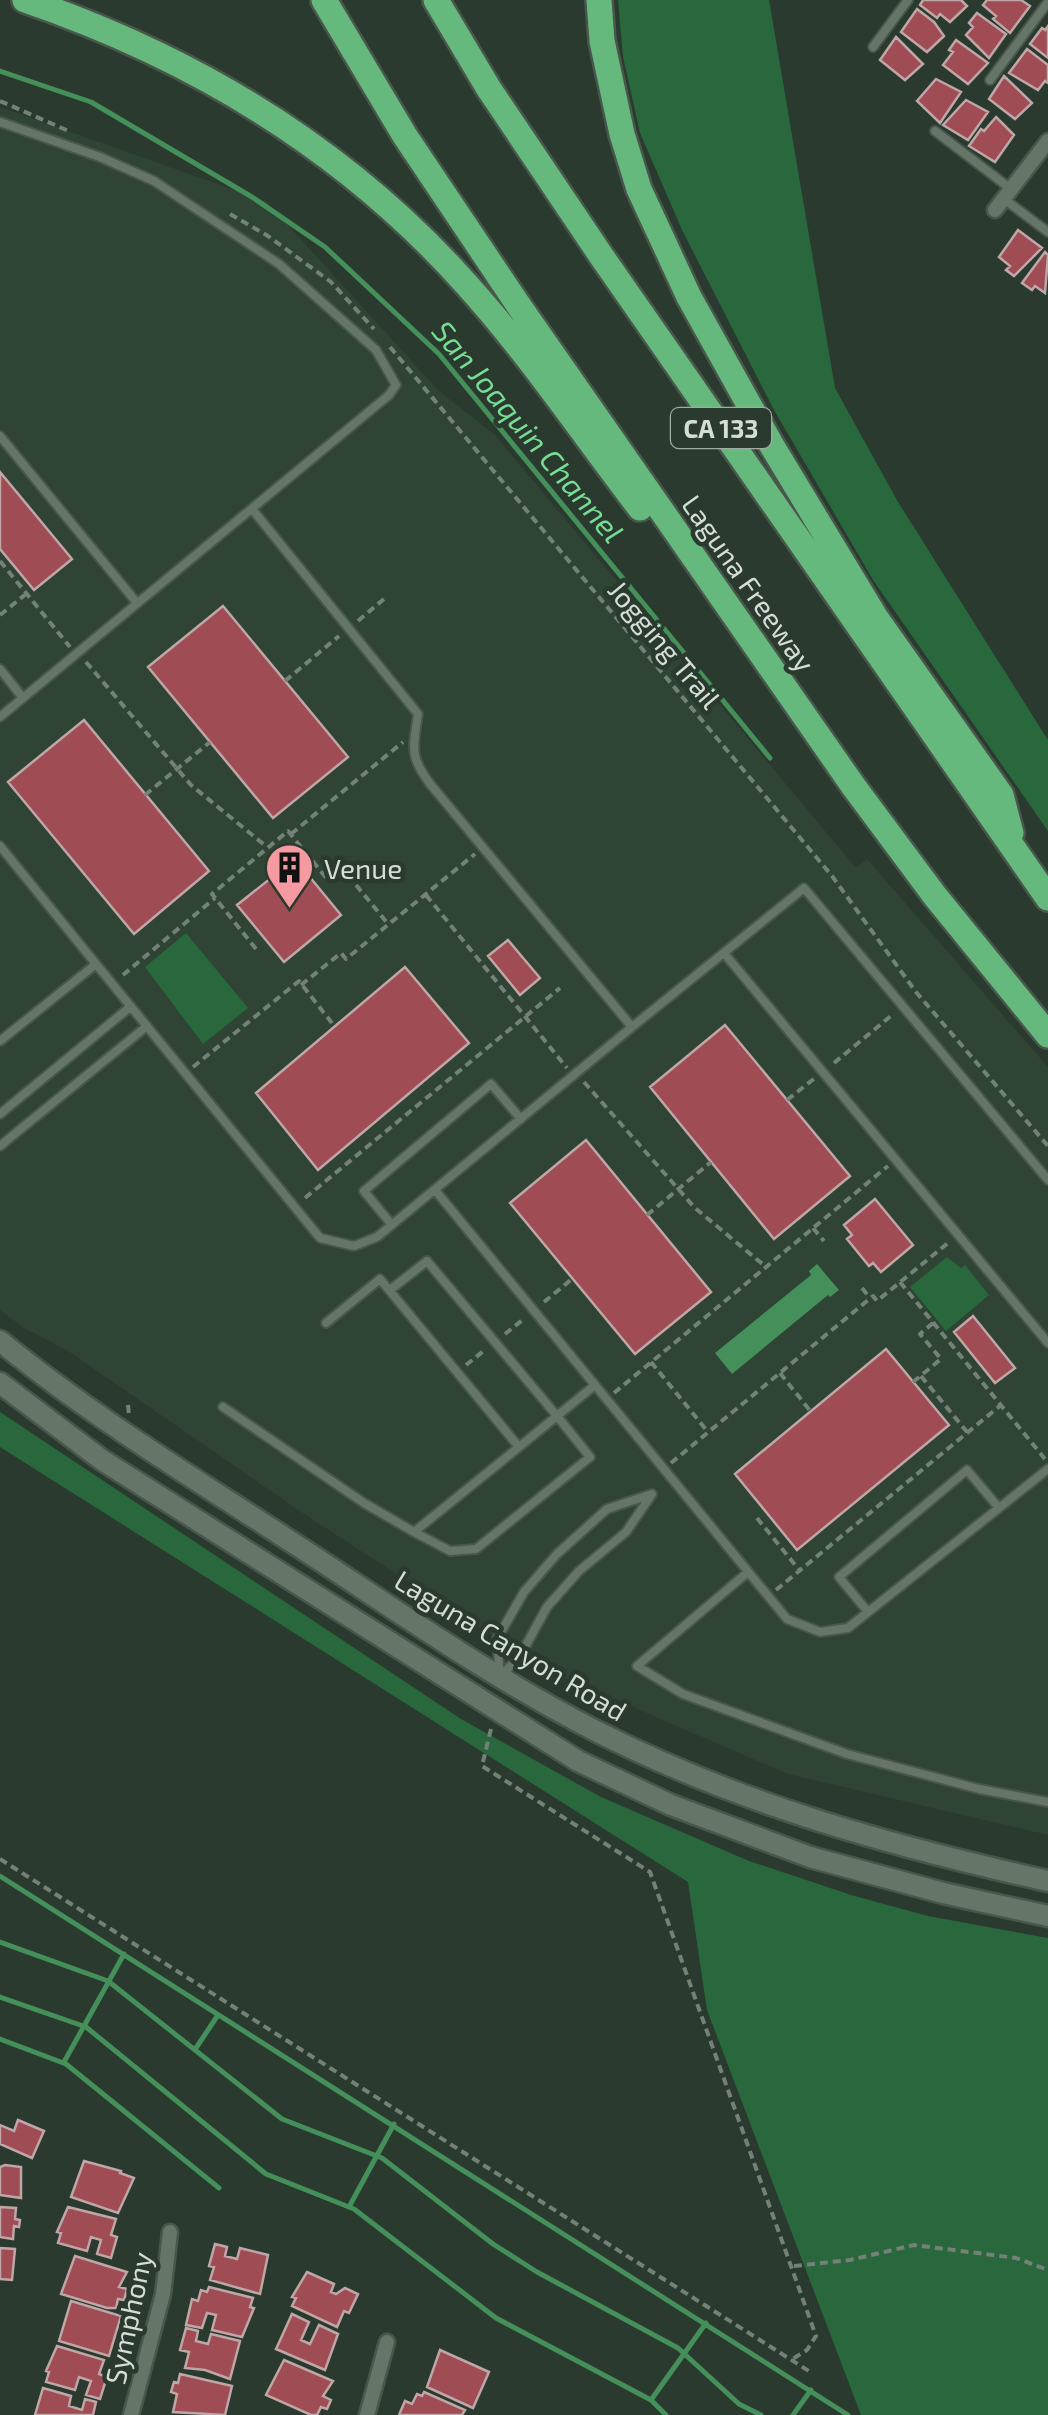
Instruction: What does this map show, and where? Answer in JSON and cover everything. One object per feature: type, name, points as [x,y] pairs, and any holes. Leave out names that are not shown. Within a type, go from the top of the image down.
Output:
[{"type":"highway","points":[[24,0],[130,39],[242,97],[295,133],[402,218],[468,285],[640,507],[712,582]]},
{"type":"highway","name":"Laguna Freeway","points":[[324,0],[416,152],[712,582],[900,849],[1048,1035]]},
{"type":"highway","name":"CA 133","points":[[436,0],[489,88],[592,242],[1048,898]]},
{"type":"highway","points":[[599,0],[602,42],[622,134],[639,189],[689,297],[772,446],[876,618],[1001,795],[1015,850]]},
{"type":"main road","name":"Laguna Canyon Road","points":[[0,1341],[133,1440],[500,1677],[594,1730],[684,1773],[820,1824],[951,1860],[1048,1881]]},
{"type":"main road","name":"Laguna Canyon Road","points":[[0,1383],[102,1460],[578,1761],[671,1804],[810,1857],[1048,1916]]},
{"type":"main road","points":[[498,1708],[500,1677]]},
{"type":"street","points":[[1004,200],[1048,141]]},
{"type":"street","name":"Symphony","points":[[131,2415],[163,2294],[170,2232]]},
{"type":"street","points":[[367,2415],[387,2342]]},
{"type":"lane","points":[[874,47],[908,0]]},
{"type":"lane","points":[[990,80],[1048,2]]},
{"type":"lane","points":[[0,122],[100,157],[154,182],[279,264],[376,350],[396,385],[0,718]]},
{"type":"lane","points":[[934,132],[1004,200],[1048,232]]},
{"type":"lane","points":[[0,436],[137,603]]},
{"type":"lane","points":[[252,509],[418,714],[414,762],[632,1026]]},
{"type":"lane","points":[[0,669],[24,698]]},
{"type":"lane","points":[[0,846],[320,1238],[335,1244],[354,1246],[377,1237],[804,888],[1048,1180]]},
{"type":"lane","points":[[724,953],[1048,1343]]},
{"type":"lane","points":[[0,1042],[96,964]]},
{"type":"lane","points":[[0,1114],[130,1006]]},
{"type":"lane","points":[[0,1146],[146,1026]]},
{"type":"lane","points":[[392,1225],[364,1191],[492,1084],[521,1119]]},
{"type":"lane","points":[[435,1190],[787,1619],[820,1632],[848,1628],[1048,1466]]},
{"type":"lane","points":[[223,1407],[364,1504],[450,1552],[476,1550],[590,1456],[427,1261],[390,1290]]},
{"type":"lane","points":[[326,1323],[380,1279],[519,1447]]},
{"type":"lane","points":[[414,1532],[595,1385]]},
{"type":"lane","points":[[868,1612],[839,1578],[967,1470],[999,1508]]},
{"type":"lane","points":[[500,1677],[496,1638],[524,1592],[557,1554],[608,1509],[652,1494],[672,1479]]},
{"type":"lane","points":[[500,1677],[520,1656],[547,1607],[579,1571],[626,1532],[652,1494]]},
{"type":"lane","points":[[748,1572],[636,1666],[684,1694],[847,1754],[945,1781],[1048,1802]]},
{"type":"path","points":[[0,102],[80,136]]},
{"type":"path","name":"Jogging Trail","points":[[216,206],[268,236],[331,282],[429,390],[832,876],[916,992],[1048,1146]]},
{"type":"path","points":[[0,562],[191,785],[267,847]]},
{"type":"path","points":[[0,615],[26,594]]},
{"type":"path","points":[[285,681],[385,598]]},
{"type":"path","points":[[290,834],[416,732]]},
{"type":"path","points":[[145,794],[210,742]]},
{"type":"path","points":[[256,949],[212,894],[288,830],[328,880],[342,868],[389,924]]},
{"type":"path","points":[[302,985],[340,953],[346,959],[483,848]]},
{"type":"path","points":[[426,894],[525,1016],[696,1208],[766,1267]]},
{"type":"path","points":[[112,984],[215,898]]},
{"type":"path","points":[[184,1075],[298,981],[335,1027]]},
{"type":"path","points":[[294,1207],[560,988]]},
{"type":"path","points":[[786,1100],[902,1008]]},
{"type":"path","points":[[606,1399],[896,1160]]},
{"type":"path","points":[[648,1215],[712,1162]]},
{"type":"path","points":[[813,1228],[824,1241]]},
{"type":"path","points":[[664,1469],[870,1298],[873,1296],[877,1301],[958,1234]]},
{"type":"path","points":[[459,1372],[572,1278]]},
{"type":"path","points":[[900,1282],[1048,1466]]},
{"type":"path","points":[[862,1288],[870,1298]]},
{"type":"path","points":[[914,1382],[941,1359],[920,1334],[934,1323]]},
{"type":"path","points":[[650,1362],[709,1432]]},
{"type":"path","points":[[780,1373],[811,1412]]},
{"type":"path","points":[[921,1376],[968,1432]]},
{"type":"path","points":[[768,1596],[1001,1405]]},
{"type":"path","points":[[757,1518],[800,1570]]},
{"type":"path","points":[[498,1708],[482,1766],[650,1872],[816,2336],[806,2350],[791,2360]]},
{"type":"path","points":[[0,1860],[812,2373]]},
{"type":"path","points":[[794,2266],[850,2260],[914,2244],[1016,2258],[1048,2270]]},
{"type":"shaded area","points":[[618,0],[769,0],[835,388],[898,502],[1048,740],[1048,831],[873,580],[774,410],[683,232],[640,133],[623,57]]},
{"type":"shaded area","points":[[0,107],[266,201],[438,390],[495,435],[856,868],[867,859],[1048,1067],[1048,1835],[788,1774],[540,1667],[304,1514],[68,1351],[24,1328],[0,1310]]},
{"type":"shaded area","points":[[186,933],[248,1008],[203,1044],[145,967]]},
{"type":"shaded area","points":[[947,1257],[961,1268],[965,1265],[989,1295],[946,1331],[910,1287]]},
{"type":"shaded area","points":[[817,1264],[839,1290],[732,1374],[715,1353],[811,1275],[809,1271]]},
{"type":"shaded area","points":[[0,1412],[461,1719],[601,1797],[749,1861],[851,1895],[928,1916],[1048,1938],[1048,2415],[861,2415],[707,2010],[688,1882],[0,1447]]},
{"type":"building","points":[[923,0],[961,0],[967,6],[950,22],[920,5]]},
{"type":"building","points":[[987,0],[1021,0],[1030,6],[1010,33],[983,5]]},
{"type":"building","points":[[917,9],[944,36],[927,52],[901,32]]},
{"type":"building","points":[[977,13],[1006,34],[989,58],[966,35]]},
{"type":"building","points":[[1048,26],[1048,58],[1030,44]]},
{"type":"building","points":[[896,37],[923,64],[905,80],[880,60]]},
{"type":"building","points":[[956,40],[988,63],[968,84],[943,65]]},
{"type":"building","points":[[1027,49],[1048,65],[1048,83],[1045,81],[1038,90],[1009,73]]},
{"type":"building","points":[[1004,76],[1032,103],[1015,119],[989,99]]},
{"type":"building","points":[[936,79],[961,92],[940,123],[917,101]]},
{"type":"building","points":[[966,100],[988,112],[968,140],[943,125]]},
{"type":"building","points":[[996,117],[1014,135],[995,162],[969,146]]},
{"type":"building","points":[[1018,230],[1042,248],[1014,276],[1006,270],[1010,266],[999,257]]},
{"type":"building","points":[[1045,252],[1048,255],[1045,293],[1022,283]]},
{"type":"building","points":[[0,472],[72,559],[34,590],[0,549]]},
{"type":"building","points":[[223,606],[348,757],[273,818],[148,667]]},
{"type":"building","points":[[84,720],[209,871],[134,934],[8,782]]},
{"type":"building","name":"Venue","points":[[295,859],[341,915],[284,962],[237,905]]},
{"type":"building","points":[[508,940],[540,978],[520,995],[488,956]]},
{"type":"building","points":[[405,967],[469,1043],[318,1170],[256,1093]]},
{"type":"building","points":[[725,1025],[850,1176],[774,1239],[650,1087]]},
{"type":"building","points":[[586,1140],[711,1292],[635,1354],[510,1203]]},
{"type":"building","points":[[875,1199],[913,1245],[881,1272],[873,1263],[869,1266],[847,1239],[852,1235],[844,1225]]},
{"type":"building","points":[[973,1316],[1015,1368],[995,1383],[954,1332]]},
{"type":"building","points":[[886,1349],[949,1425],[797,1550],[735,1474]]},
{"type":"building","points":[[18,2120],[44,2131],[32,2158],[0,2144],[0,2125],[14,2131]]},
{"type":"building","points":[[84,2161],[134,2178],[118,2213],[71,2197]]},
{"type":"building","points":[[0,2167],[21,2167],[21,2198],[0,2195]]},
{"type":"building","points":[[0,2207],[16,2208],[15,2219],[20,2220],[19,2227],[14,2226],[13,2239],[0,2237]]},
{"type":"building","points":[[68,2207],[116,2219],[111,2235],[117,2237],[111,2258],[97,2254],[101,2240],[91,2237],[87,2251],[58,2243],[61,2233],[57,2232]]},
{"type":"building","points":[[215,2244],[227,2247],[225,2256],[237,2259],[240,2248],[268,2255],[260,2294],[210,2280]]},
{"type":"building","points":[[0,2248],[15,2249],[12,2280],[0,2279]]},
{"type":"building","points":[[75,2256],[127,2272],[119,2287],[127,2289],[124,2300],[118,2299],[116,2308],[61,2294]]},
{"type":"building","points":[[307,2272],[334,2284],[331,2292],[336,2294],[345,2288],[358,2294],[337,2327],[292,2306],[296,2298],[292,2297]]},
{"type":"building","points":[[209,2287],[253,2298],[250,2307],[254,2308],[242,2337],[212,2330],[216,2315],[207,2313],[202,2328],[186,2325],[192,2299],[198,2301],[201,2290],[207,2292]]},
{"type":"building","points":[[71,2301],[121,2316],[109,2356],[59,2341]]},
{"type":"building","points":[[292,2314],[309,2322],[301,2340],[310,2344],[319,2325],[338,2334],[325,2370],[276,2349]]},
{"type":"building","points":[[186,2328],[198,2331],[196,2341],[208,2344],[211,2334],[240,2341],[230,2379],[185,2368],[189,2352],[180,2350]]},
{"type":"building","points":[[57,2346],[104,2360],[99,2374],[107,2377],[100,2399],[86,2395],[91,2381],[79,2377],[75,2390],[46,2382],[46,2371]]},
{"type":"building","points":[[440,2350],[489,2372],[473,2408],[427,2387]]},
{"type":"building","points":[[284,2360],[333,2381],[323,2396],[331,2400],[327,2409],[321,2407],[317,2415],[311,2415],[266,2395]]},
{"type":"building","points":[[180,2374],[232,2386],[225,2415],[173,2412],[177,2394],[171,2392]]},
{"type":"building","points":[[43,2388],[71,2396],[69,2406],[82,2410],[85,2399],[96,2402],[93,2415],[35,2415]]},
{"type":"building","points":[[424,2392],[465,2410],[462,2415],[399,2415],[405,2401],[412,2404],[417,2394],[422,2396]]},
{"type":"waterway","name":"San Joaquin Channel","points":[[0,71],[91,102],[252,197],[325,247],[439,354],[770,758]]},
{"type":"waterway","points":[[0,1876],[848,2415]]},
{"type":"waterway","points":[[0,1942],[108,1981],[282,2119],[382,2158],[493,2244],[678,2348],[739,2404],[761,2415]]},
{"type":"waterway","points":[[64,2062],[124,1954]]},
{"type":"waterway","points":[[0,1997],[86,2027],[266,2174],[354,2209],[496,2318],[651,2400],[666,2415]]},
{"type":"waterway","points":[[196,2048],[218,2015]]},
{"type":"waterway","points":[[0,2039],[66,2064],[219,2188]]},
{"type":"waterway","points":[[349,2207],[394,2124]]},
{"type":"waterway","points":[[651,2400],[706,2323]]},
{"type":"waterway","points":[[793,2415],[811,2390]]},
{"type":"place","name":"Venue","points":[[289,910]]}]
